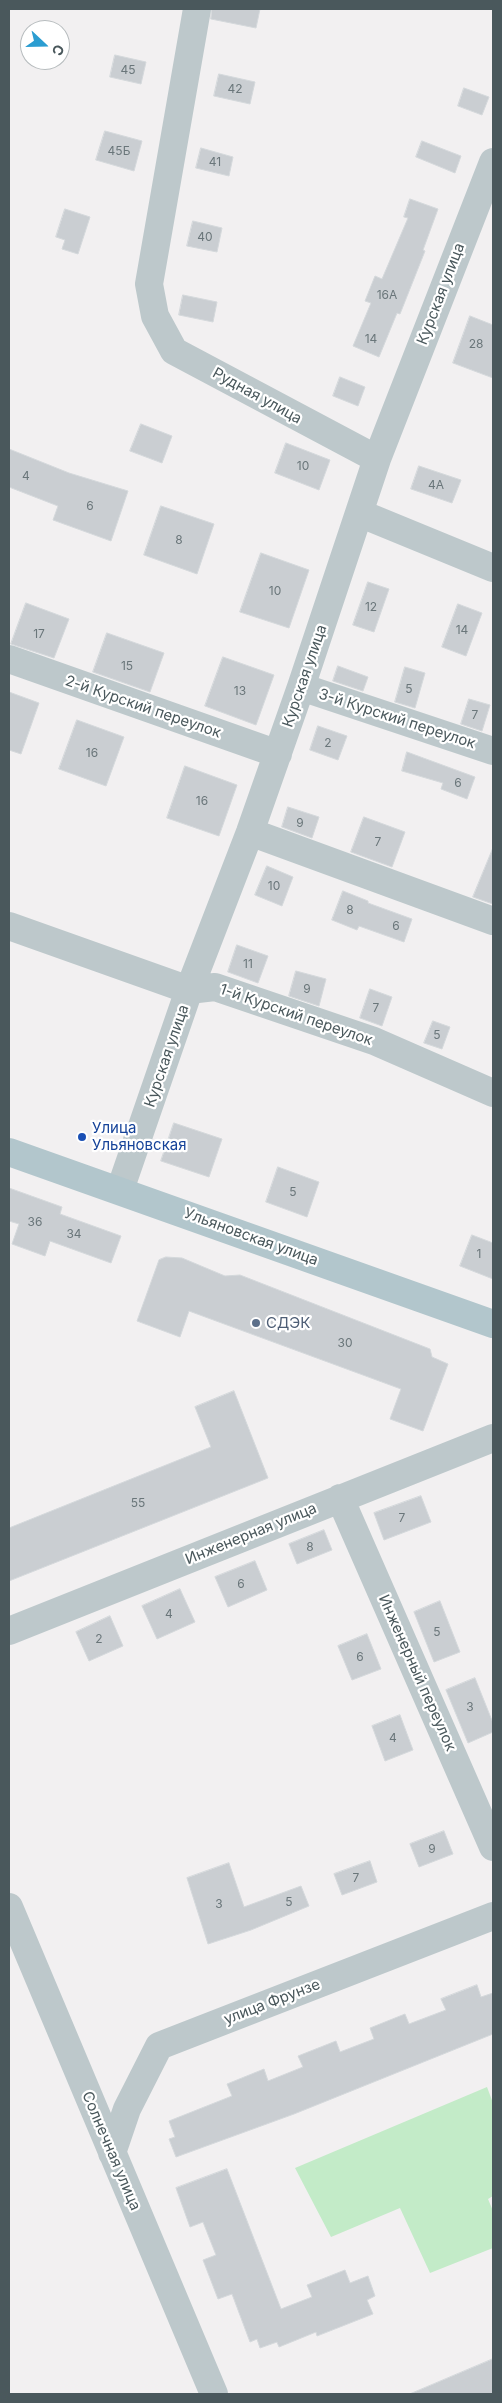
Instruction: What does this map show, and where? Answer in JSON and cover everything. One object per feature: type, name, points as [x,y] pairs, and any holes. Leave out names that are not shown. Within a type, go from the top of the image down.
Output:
[{"type":"main road","name":"Ульяновская улица","points":[[9,1152],[493,1324]]},
{"type":"street","name":"Рудная улица","points":[[196,9],[150,284],[155,316],[174,351],[377,459]]},
{"type":"street","name":"Курская улица","points":[[120,1190],[190,990],[278,754],[377,459],[493,162]]},
{"type":"street","points":[[359,513],[493,568]]},
{"type":"street","name":"2-й Курский переулок","points":[[9,659],[278,754]]},
{"type":"street","name":"3-й Курский переулок","points":[[301,687],[493,751]]},
{"type":"street","points":[[250,832],[493,921]]},
{"type":"street","name":"1-й Курский переулок","points":[[9,926],[190,990],[215,987],[374,1041],[493,1093]]},
{"type":"street","name":"Инженерная улица","points":[[9,1631],[493,1438]]},
{"type":"street","name":"Инженерный переулок","points":[[340,1498],[493,1847]]},
{"type":"street","name":"Солнечная улица","points":[[9,1907],[214,2394]]},
{"type":"street","name":"улица Фрунзе","points":[[112,2152],[127,2109],[159,2046],[493,1916]]},
{"type":"green space","points":[[487,2087],[493,2103],[493,2196],[488,2199],[493,2211],[493,2248],[430,2273],[400,2208],[331,2237],[295,2168]]},
{"type":"building","points":[[212,9],[260,9],[256,28],[211,19]]},
{"type":"building","points":[[115,55],[146,62],[141,84],[110,77]]},
{"type":"building","points":[[219,74],[255,82],[250,104],[214,96]]},
{"type":"building","points":[[464,88],[489,97],[482,115],[458,106]]},
{"type":"building","points":[[105,131],[142,141],[134,171],[96,160]]},
{"type":"building","points":[[422,141],[461,156],[455,173],[416,157]]},
{"type":"building","points":[[201,148],[233,157],[229,176],[196,168]]},
{"type":"building","points":[[410,199],[438,209],[423,250],[425,251],[400,314],[397,313],[379,357],[353,346],[371,303],[365,301],[375,276],[382,279],[408,218],[404,217]]},
{"type":"building","points":[[65,209],[90,217],[78,254],[62,249],[65,240],[56,237]]},
{"type":"building","points":[[193,221],[222,228],[217,252],[187,246]]},
{"type":"building","points":[[183,295],[217,302],[213,322],[179,315]]},
{"type":"building","points":[[470,316],[493,325],[493,378],[453,363]]},
{"type":"building","points":[[340,377],[365,387],[358,406],[333,396]]},
{"type":"building","points":[[141,424],[172,436],[162,463],[130,451]]},
{"type":"building","points":[[286,443],[330,460],[319,490],[275,473]]},
{"type":"building","points":[[9,449],[69,473],[128,491],[111,541],[53,520],[58,506],[9,487]]},
{"type":"building","points":[[419,466],[461,480],[452,503],[411,489]]},
{"type":"building","points":[[161,506],[214,524],[197,574],[144,555]]},
{"type":"building","points":[[261,553],[309,570],[289,628],[240,612]]},
{"type":"building","points":[[368,582],[389,589],[374,632],[353,625]]},
{"type":"building","points":[[26,603],[69,619],[54,658],[11,644]]},
{"type":"building","points":[[458,604],[482,613],[466,656],[442,647]]},
{"type":"building","points":[[107,633],[164,653],[150,692],[93,672]]},
{"type":"building","points":[[223,657],[274,675],[256,725],[205,706]]},
{"type":"building","points":[[338,666],[368,677],[363,691],[333,681]]},
{"type":"building","points":[[405,667],[425,673],[415,708],[395,702]]},
{"type":"building","points":[[9,692],[39,703],[21,754],[9,750]]},
{"type":"building","points":[[469,699],[490,705],[482,731],[461,724]]},
{"type":"building","points":[[77,720],[124,737],[106,786],[59,769]]},
{"type":"building","points":[[318,726],[347,736],[338,760],[310,750]]},
{"type":"building","points":[[407,752],[475,777],[467,799],[441,789],[443,783],[402,771]]},
{"type":"building","points":[[185,766],[237,785],[219,836],[167,818]]},
{"type":"building","points":[[288,807],[319,817],[312,838],[282,827]]},
{"type":"building","points":[[364,817],[405,832],[392,867],[351,852]]},
{"type":"building","points":[[493,848],[493,904],[473,897]]},
{"type":"building","points":[[267,866],[293,877],[282,906],[255,895]]},
{"type":"building","points":[[343,891],[368,901],[368,903],[412,919],[404,942],[359,926],[357,930],[332,920]]},
{"type":"building","points":[[237,945],[268,956],[258,983],[228,972]]},
{"type":"building","points":[[296,971],[326,979],[319,1006],[289,996]]},
{"type":"building","points":[[370,989],[392,997],[382,1026],[360,1018]]},
{"type":"building","points":[[433,1021],[450,1027],[442,1049],[424,1043]]},
{"type":"building","points":[[174,1123],[222,1139],[209,1177],[161,1161]]},
{"type":"building","points":[[278,1167],[319,1182],[307,1217],[266,1202]]},
{"type":"building","points":[[9,1188],[62,1207],[60,1214],[121,1236],[111,1263],[50,1241],[45,1256],[12,1244],[19,1224],[9,1221]]},
{"type":"building","points":[[472,1235],[493,1243],[493,1279],[460,1266]]},
{"type":"building","points":[[166,1257],[182,1258],[225,1276],[240,1275],[430,1349],[432,1357],[448,1364],[423,1431],[390,1419],[401,1389],[189,1311],[180,1337],[137,1321],[159,1260]]},
{"type":"building","points":[[234,1391],[268,1478],[9,1581],[9,1528],[211,1447],[195,1407]]},
{"type":"building","points":[[421,1496],[431,1522],[384,1540],[374,1513]]},
{"type":"building","points":[[324,1530],[332,1550],[297,1564],[289,1544]]},
{"type":"building","points":[[255,1561],[267,1590],[228,1607],[215,1577]]},
{"type":"building","points":[[180,1589],[195,1622],[157,1639],[142,1606]]},
{"type":"building","points":[[440,1601],[460,1652],[434,1662],[414,1612]]},
{"type":"building","points":[[110,1616],[123,1646],[89,1661],[76,1632]]},
{"type":"building","points":[[367,1634],[381,1669],[352,1680],[338,1646]]},
{"type":"building","points":[[475,1678],[493,1723],[493,1732],[468,1743],[446,1690]]},
{"type":"building","points":[[400,1715],[413,1750],[385,1761],[372,1726]]},
{"type":"building","points":[[444,1831],[453,1854],[419,1867],[410,1844]]},
{"type":"building","points":[[370,1861],[377,1882],[342,1895],[334,1874]]},
{"type":"building","points":[[229,1863],[244,1907],[301,1886],[309,1906],[251,1930],[208,1944],[187,1878]]},
{"type":"building","points":[[477,1985],[481,1997],[493,1993],[493,2034],[294,2114],[176,2157],[169,2139],[175,2137],[169,2121],[232,2096],[227,2084],[264,2069],[268,2081],[303,2067],[298,2056],[336,2041],[340,2052],[374,2039],[370,2028],[405,2014],[409,2024],[446,2010],[441,1999]]},
{"type":"building","points":[[227,2169],[281,2309],[312,2297],[307,2285],[345,2270],[350,2283],[368,2276],[375,2296],[367,2300],[373,2314],[317,2336],[316,2332],[279,2347],[277,2342],[260,2348],[257,2339],[250,2342],[232,2294],[218,2299],[203,2260],[216,2255],[203,2222],[190,2227],[176,2188]]},
{"type":"building","points":[[493,2359],[493,2394],[410,2394]]},
{"type":"place","name":"Улица Ульяновская","points":[[82,1137]]},
{"type":"place","name":"СДЭК","points":[[256,1323]]}]
